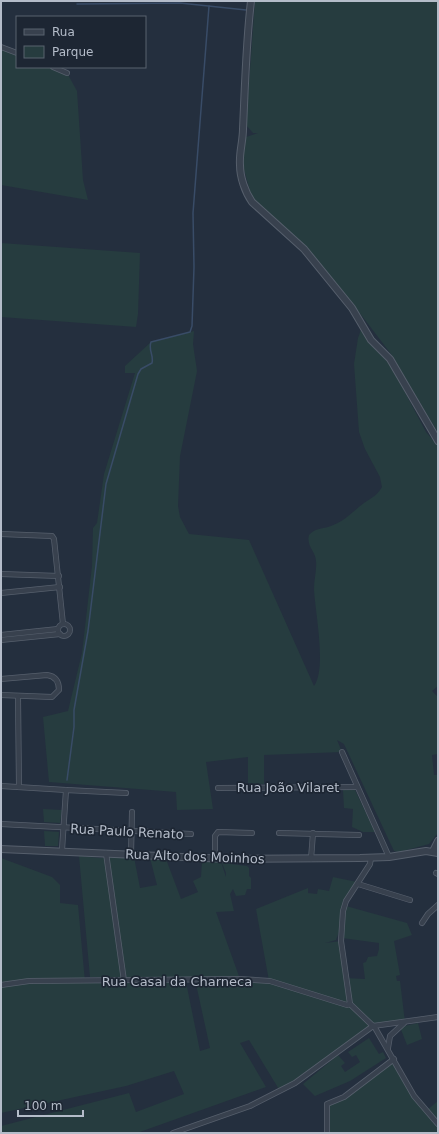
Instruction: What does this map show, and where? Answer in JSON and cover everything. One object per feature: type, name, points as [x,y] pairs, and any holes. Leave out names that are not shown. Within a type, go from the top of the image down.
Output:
[{"type":"street","points":[[251,1],[247,37],[243,134],[240,161],[242,177],[248,195],[252,202],[304,249],[352,308],[375,345],[390,359],[438,441]]},
{"type":"street","points":[[1,47],[16,53]]},
{"type":"street","points":[[55,68],[67,73]]},
{"type":"street","points":[[1,534],[52,536],[59,576],[64,624],[68,626],[69,632],[65,636],[60,634],[1,640]]},
{"type":"street","points":[[1,574],[59,576]]},
{"type":"street","points":[[1,593],[60,587]]},
{"type":"street","points":[[1,635],[58,629],[64,624]]},
{"type":"street","points":[[58,629],[60,634]]},
{"type":"street","points":[[1,679],[47,674],[53,676],[59,685],[59,690],[52,697],[1,695]]},
{"type":"street","points":[[18,696],[19,787]]},
{"type":"street","points":[[342,752],[389,857]]},
{"type":"street","points":[[1,786],[126,793]]},
{"type":"street","name":"Rua João Vilaret","points":[[218,788],[358,786]]},
{"type":"street","points":[[62,850],[66,790]]},
{"type":"street","points":[[131,854],[132,812]]},
{"type":"street","name":"Rua Paulo Renato","points":[[1,824],[192,834]]},
{"type":"street","points":[[215,858],[215,836],[218,832],[252,833]]},
{"type":"street","points":[[280,833],[359,835]]},
{"type":"street","points":[[310,859],[313,833]]},
{"type":"street","points":[[435,852],[438,841]]},
{"type":"street","name":"Rua Alto dos Moinhos","points":[[1,849],[62,850],[215,858],[310,859],[389,857],[419,851],[435,852]]},
{"type":"street","points":[[106,853],[124,981]]},
{"type":"street","points":[[371,858],[370,864],[346,901],[343,911],[341,941],[350,1004],[374,1026],[388,1048],[414,1096],[438,1124]]},
{"type":"street","points":[[358,884],[410,900]]},
{"type":"street","points":[[422,923],[428,914],[438,905]]},
{"type":"street","name":"Rua Casal da Charneca","points":[[1,985],[29,981],[239,979],[270,981],[346,1005],[350,1004]]},
{"type":"street","points":[[173,1133],[250,1106],[295,1083],[374,1026],[438,1017]]},
{"type":"street","points":[[388,1048],[390,1036],[406,1022]]},
{"type":"street","points":[[327,1133],[327,1104],[344,1097],[394,1059]]},
{"type":"green space","points":[[255,1],[438,1],[438,433],[391,354],[362,316],[299,240],[252,198],[242,158],[246,137],[258,133],[253,133],[246,125]]},
{"type":"green space","points":[[1,47],[16,53],[16,68],[55,68],[67,73],[77,91],[83,180],[88,200],[1,185]]},
{"type":"green space","points":[[1,243],[140,253],[138,314],[136,327],[1,317]]},
{"type":"green space","points":[[362,327],[371,345],[390,364],[426,432],[438,446],[438,686],[432,691],[438,697],[438,754],[432,755],[434,775],[438,775],[438,833],[429,844],[399,852],[394,851],[344,744],[337,740],[342,752],[264,755],[264,784],[248,783],[248,757],[206,762],[213,809],[177,810],[176,792],[49,782],[43,717],[68,711],[82,653],[92,566],[93,528],[97,523],[104,474],[135,373],[125,373],[125,366],[151,342],[194,331],[193,344],[197,371],[180,456],[178,506],[180,517],[189,534],[249,540],[314,686],[318,678],[320,653],[314,589],[316,558],[310,546],[308,539],[309,535],[314,531],[336,524],[344,519],[376,495],[382,487],[380,477],[365,449],[359,432],[354,364],[358,338]]},
{"type":"green space","points":[[343,790],[355,790],[375,832],[363,832],[352,827],[353,809],[344,808]]},
{"type":"green space","points":[[43,809],[62,810],[60,823],[44,822]]},
{"type":"green space","points":[[44,831],[59,832],[58,846],[45,846]]},
{"type":"green space","points":[[79,856],[99,858],[134,857],[140,888],[157,885],[150,858],[166,859],[181,899],[198,892],[193,881],[201,877],[202,861],[221,862],[226,877],[222,863],[247,866],[249,868],[249,876],[251,878],[251,889],[247,889],[245,895],[236,896],[233,889],[230,894],[234,911],[216,912],[240,979],[269,981],[256,909],[308,888],[308,893],[317,894],[318,889],[329,891],[333,877],[357,882],[345,899],[340,929],[336,940],[325,943],[341,941],[345,978],[365,979],[363,963],[366,962],[368,957],[377,956],[379,943],[342,938],[346,906],[407,923],[412,935],[394,941],[400,975],[396,976],[397,981],[400,981],[405,1022],[374,1026],[280,1091],[249,1040],[240,1043],[266,1087],[137,1133],[1,1133],[1,1126],[129,1093],[136,1112],[184,1094],[174,1071],[126,1086],[1,1113],[1,858],[52,877],[60,885],[60,903],[78,905],[85,982],[186,982],[200,1051],[210,1048],[196,984],[209,981],[161,978],[90,977]]},
{"type":"green space","points":[[418,1023],[422,1039],[407,1045],[400,1027]]},
{"type":"green space","points":[[369,1038],[379,1054],[383,1052],[386,1058],[350,1081],[315,1096],[303,1084],[338,1055],[345,1063],[341,1066],[345,1072],[360,1062],[356,1055],[352,1057],[348,1052]]},
{"type":"green space","points":[[394,1059],[414,1096],[427,1110],[438,1101],[438,1133],[328,1133],[327,1104],[344,1097]]},
{"type":"waterway","points":[[77,4],[180,3],[246,10]]},
{"type":"waterway","points":[[67,780],[74,727],[74,710],[88,631],[106,484],[138,374],[141,369],[152,363],[150,348],[151,342],[190,332],[192,326],[194,267],[193,213],[209,6]]}]
